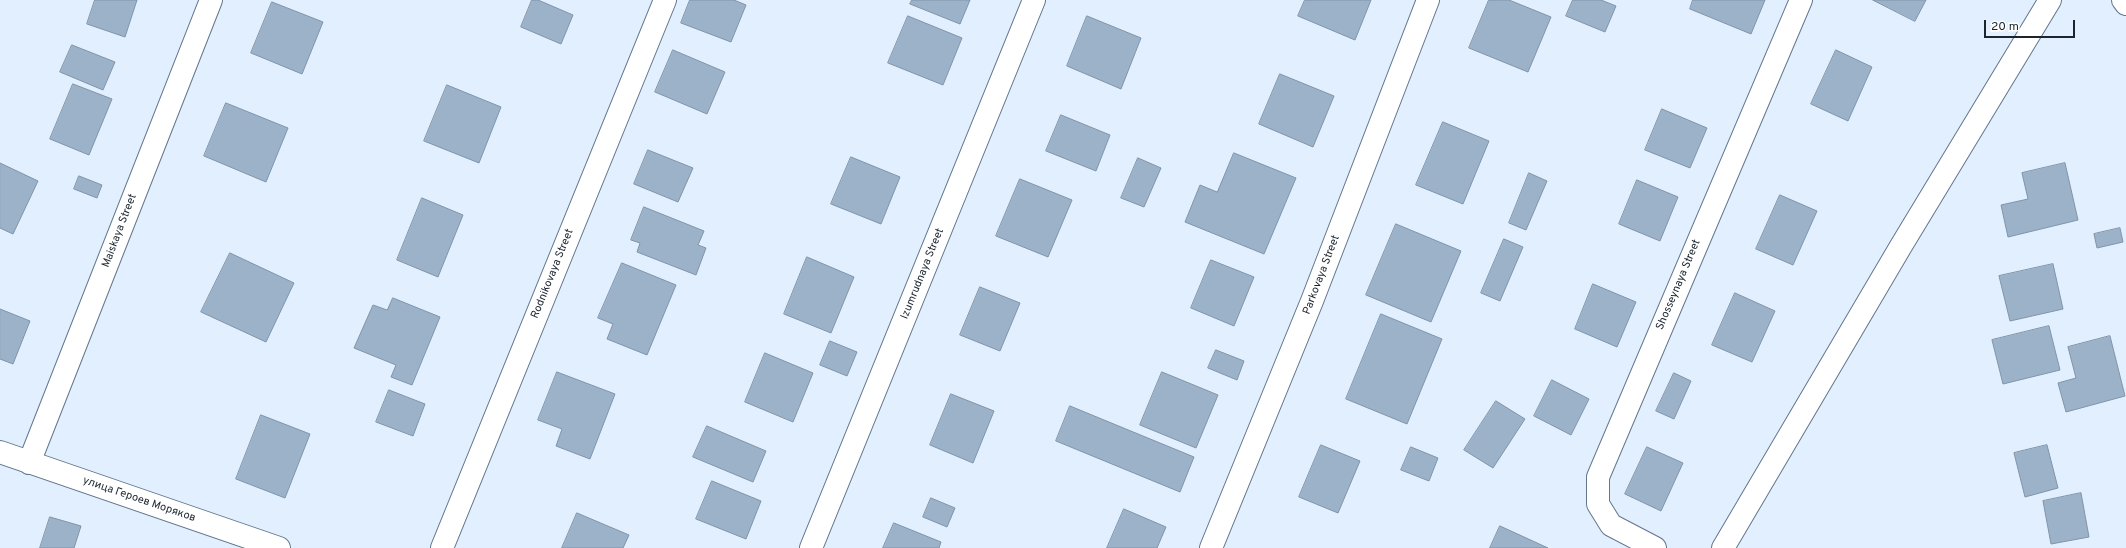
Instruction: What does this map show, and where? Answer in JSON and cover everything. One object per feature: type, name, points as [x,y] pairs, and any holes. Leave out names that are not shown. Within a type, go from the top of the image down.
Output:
[{"type":"street","name":"Maiskaya Street","points":[[29,463],[211,0]]},
{"type":"street","name":"Rodnikovaya Street","points":[[442,548],[665,0]]},
{"type":"street","name":"Izumrudnaya Street","points":[[811,548],[1034,0]]},
{"type":"street","name":"Parkovaya Street","points":[[1211,548],[1314,294],[1428,0]]},
{"type":"street","name":"Shosseynaya Street","points":[[1655,548],[1610,525],[1598,504],[1598,477],[1800,0]]},
{"type":"street","points":[[1723,548],[2050,0]]},
{"type":"street","points":[[2123,0],[2126,4]]},
{"type":"street","name":"улица Героев Моряков","points":[[0,452],[279,548]]},
{"type":"building","points":[[95,0],[137,0],[125,37],[87,24]]},
{"type":"building","points":[[532,0],[538,0],[573,15],[561,44],[521,27]]},
{"type":"building","points":[[690,0],[734,0],[746,5],[731,42],[681,23]]},
{"type":"building","points":[[912,0],[970,0],[960,24],[910,4]]},
{"type":"building","points":[[1305,0],[1371,0],[1355,40],[1298,16]]},
{"type":"building","points":[[1489,0],[1509,0],[1551,17],[1528,72],[1469,48]]},
{"type":"building","points":[[1573,0],[1601,0],[1616,6],[1605,32],[1566,16]]},
{"type":"building","points":[[1693,0],[1765,0],[1751,34],[1690,9]]},
{"type":"building","points":[[1873,0],[1926,0],[1915,21]]},
{"type":"building","points":[[272,2],[323,22],[302,74],[251,53]]},
{"type":"building","points":[[908,16],[962,38],[943,85],[888,63]]},
{"type":"building","points":[[1087,16],[1141,38],[1121,89],[1067,66]]},
{"type":"building","points":[[72,45],[115,62],[103,90],[60,72]]},
{"type":"building","points":[[673,50],[725,72],[707,114],[655,92]]},
{"type":"building","points":[[1836,50],[1872,67],[1848,121],[1811,104]]},
{"type":"building","points":[[1280,74],[1334,96],[1313,147],[1259,124]]},
{"type":"building","points":[[73,84],[112,99],[89,155],[50,139]]},
{"type":"building","points":[[447,85],[501,107],[479,163],[424,141]]},
{"type":"building","points":[[226,103],[288,128],[266,182],[204,156]]},
{"type":"building","points":[[1662,109],[1707,128],[1690,168],[1645,150]]},
{"type":"building","points":[[1061,115],[1110,135],[1096,171],[1046,151]]},
{"type":"building","points":[[1443,122],[1489,141],[1463,204],[1416,185]]},
{"type":"building","points":[[648,150],[693,168],[678,202],[634,184]]},
{"type":"building","points":[[1234,153],[1296,178],[1264,254],[1185,222],[1200,185],[1217,192]]},
{"type":"building","points":[[851,157],[900,177],[881,224],[831,204]]},
{"type":"building","points":[[1138,158],[1161,168],[1144,207],[1121,198]]},
{"type":"building","points":[[0,163],[38,181],[13,234],[0,228]]},
{"type":"building","points":[[2065,163],[2078,220],[2008,237],[2001,205],[2028,199],[2022,173]]},
{"type":"building","points":[[1529,173],[1547,181],[1526,230],[1509,223]]},
{"type":"building","points":[[79,176],[102,185],[97,198],[74,189]]},
{"type":"building","points":[[1020,179],[1072,200],[1048,257],[996,236]]},
{"type":"building","points":[[1637,180],[1678,197],[1660,241],[1619,224]]},
{"type":"building","points":[[1780,195],[1817,211],[1793,265],[1756,249]]},
{"type":"building","points":[[422,198],[463,215],[438,277],[397,260]]},
{"type":"building","points":[[644,207],[704,231],[698,245],[706,248],[696,275],[637,252],[640,243],[631,240]]},
{"type":"building","points":[[1396,224],[1461,251],[1431,322],[1366,295]]},
{"type":"building","points":[[2120,228],[2123,242],[2097,248],[2094,234]]},
{"type":"building","points":[[1504,239],[1523,247],[1500,301],[1481,293]]},
{"type":"building","points":[[230,253],[294,283],[266,342],[201,312]]},
{"type":"building","points":[[807,257],[854,277],[831,333],[784,314]]},
{"type":"building","points":[[1211,260],[1254,277],[1234,326],[1191,308]]},
{"type":"building","points":[[622,263],[676,285],[647,355],[607,339],[613,324],[598,318]]},
{"type":"building","points":[[2053,264],[2063,309],[2010,321],[1999,276]]},
{"type":"building","points":[[1593,284],[1636,302],[1617,347],[1575,329]]},
{"type":"building","points":[[980,287],[1020,303],[1000,351],[960,335]]},
{"type":"building","points":[[1735,293],[1775,311],[1752,362],[1712,345]]},
{"type":"building","points":[[393,298],[440,317],[412,385],[391,377],[396,365],[354,348],[373,305],[387,310]]},
{"type":"building","points":[[0,309],[30,321],[13,364],[0,359]]},
{"type":"building","points":[[1381,314],[1442,339],[1407,424],[1346,399]]},
{"type":"building","points":[[2049,326],[2060,370],[2003,384],[1992,340]]},
{"type":"building","points":[[2110,336],[2125,396],[2066,412],[2058,383],[2076,378],[2068,347]]},
{"type":"building","points":[[830,341],[857,352],[847,376],[820,365]]},
{"type":"building","points":[[1216,350],[1244,361],[1237,380],[1208,368]]},
{"type":"building","points":[[765,353],[813,373],[793,422],[745,402]]},
{"type":"building","points":[[557,372],[615,394],[590,459],[556,446],[562,429],[538,420]]},
{"type":"building","points":[[1162,372],[1218,395],[1196,448],[1140,425]]},
{"type":"building","points":[[1674,373],[1691,381],[1674,419],[1656,411]]},
{"type":"building","points":[[1552,380],[1589,399],[1571,435],[1534,416]]},
{"type":"building","points":[[389,390],[425,404],[413,436],[376,422]]},
{"type":"building","points":[[951,394],[994,411],[973,463],[930,445]]},
{"type":"building","points":[[1496,401],[1525,419],[1493,468],[1464,450]]},
{"type":"building","points":[[1070,406],[1194,457],[1180,492],[1056,441]]},
{"type":"building","points":[[261,415],[310,434],[285,498],[236,479]]},
{"type":"building","points":[[707,426],[766,451],[753,482],[693,457]]},
{"type":"building","points":[[1321,445],[1360,461],[1338,513],[1299,497]]},
{"type":"building","points":[[2047,445],[2058,488],[2025,497],[2014,453]]},
{"type":"building","points":[[1411,447],[1438,458],[1429,481],[1401,470]]},
{"type":"building","points":[[1647,447],[1683,463],[1661,511],[1625,494]]},
{"type":"building","points":[[712,481],[761,501],[746,539],[696,519]]},
{"type":"building","points":[[2081,493],[2089,537],[2051,544],[2043,501]]},
{"type":"building","points":[[931,498],[955,508],[947,527],[923,517]]},
{"type":"building","points":[[1124,509],[1166,527],[1157,548],[1107,548]]},
{"type":"building","points":[[577,513],[629,535],[623,548],[562,548]]},
{"type":"building","points":[[50,517],[81,526],[74,548],[40,548]]},
{"type":"building","points":[[894,523],[941,542],[939,548],[883,548]]},
{"type":"building","points":[[1500,526],[1548,548],[1490,548]]}]
